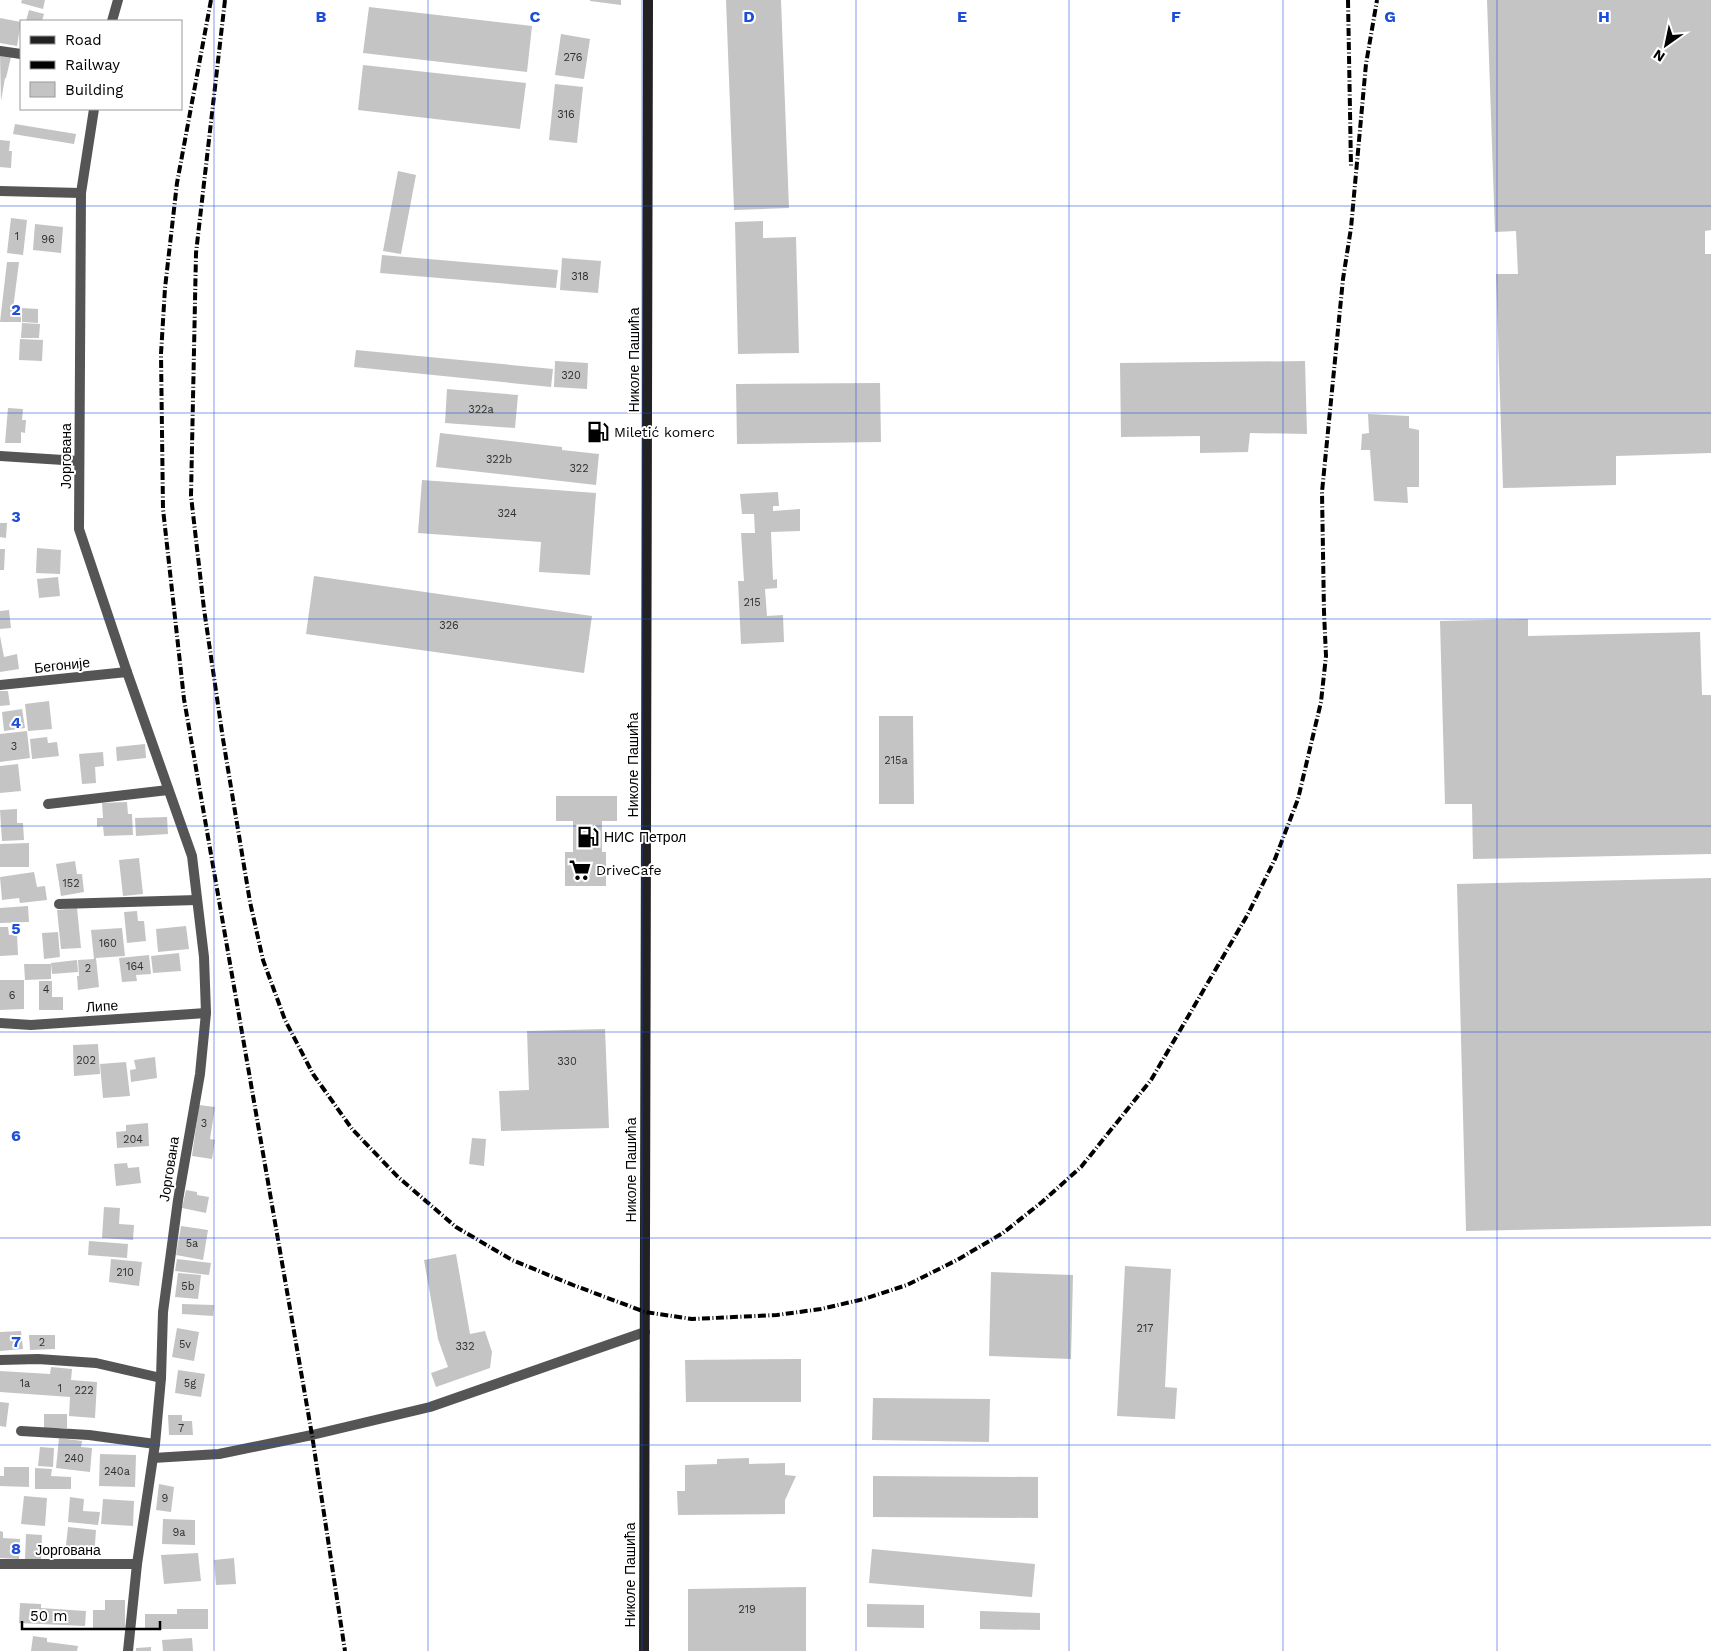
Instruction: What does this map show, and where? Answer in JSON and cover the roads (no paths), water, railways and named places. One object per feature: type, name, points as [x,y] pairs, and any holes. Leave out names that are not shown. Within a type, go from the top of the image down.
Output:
[{"type":"main road","name":"Николе Пашића","points":[[644,1651],[648,0]]},
{"type":"street","points":[[112,20],[118,0]]},
{"type":"street","points":[[0,52],[20,54]]},
{"type":"street","name":"Јоргована","points":[[94,110],[81,193],[79,529],[192,856],[204,957],[206,1013],[200,1074],[178,1200],[163,1312],[161,1378],[155,1444],[137,1564],[128,1651]]},
{"type":"street","points":[[0,191],[81,193]]},
{"type":"street","points":[[0,456],[79,461]]},
{"type":"street","name":"Бегоније","points":[[0,685],[127,672]]},
{"type":"street","points":[[48,804],[168,790]]},
{"type":"street","points":[[60,904],[197,900]]},
{"type":"street","name":"Липе","points":[[0,1023],[31,1025],[206,1013]]},
{"type":"street","points":[[153,1458],[219,1454],[430,1407],[645,1332]]},
{"type":"street","points":[[0,1360],[38,1359],[96,1363],[161,1378]]},
{"type":"street","points":[[21,1432],[89,1435],[155,1444]]},
{"type":"street","name":"Јоргована","points":[[0,1564],[137,1564]]},
{"type":"railway","points":[[211,0],[177,183],[165,288],[161,354],[163,509],[184,699],[312,1435],[345,1651]]},
{"type":"railway","points":[[225,0],[196,253],[191,496],[204,609],[223,739],[250,902],[263,960],[285,1020],[313,1074],[352,1129],[398,1177],[456,1227],[512,1260],[573,1285],[645,1312],[692,1319],[777,1315],[821,1309],[864,1299],[907,1285],[957,1260],[1003,1233],[1042,1202],[1081,1167],[1151,1080],[1248,914],[1275,859],[1298,799],[1321,702],[1326,656],[1322,492],[1343,279],[1351,228],[1366,64],[1377,0]]},
{"type":"railway","points":[[1348,0],[1351,167]]},
{"type":"place","name":"Miletić komerc","points":[[598,432]]},
{"type":"place","name":"НИС Петрол","points":[[588,837]]},
{"type":"place","name":"DriveCafe","points":[[580,870]]}]
